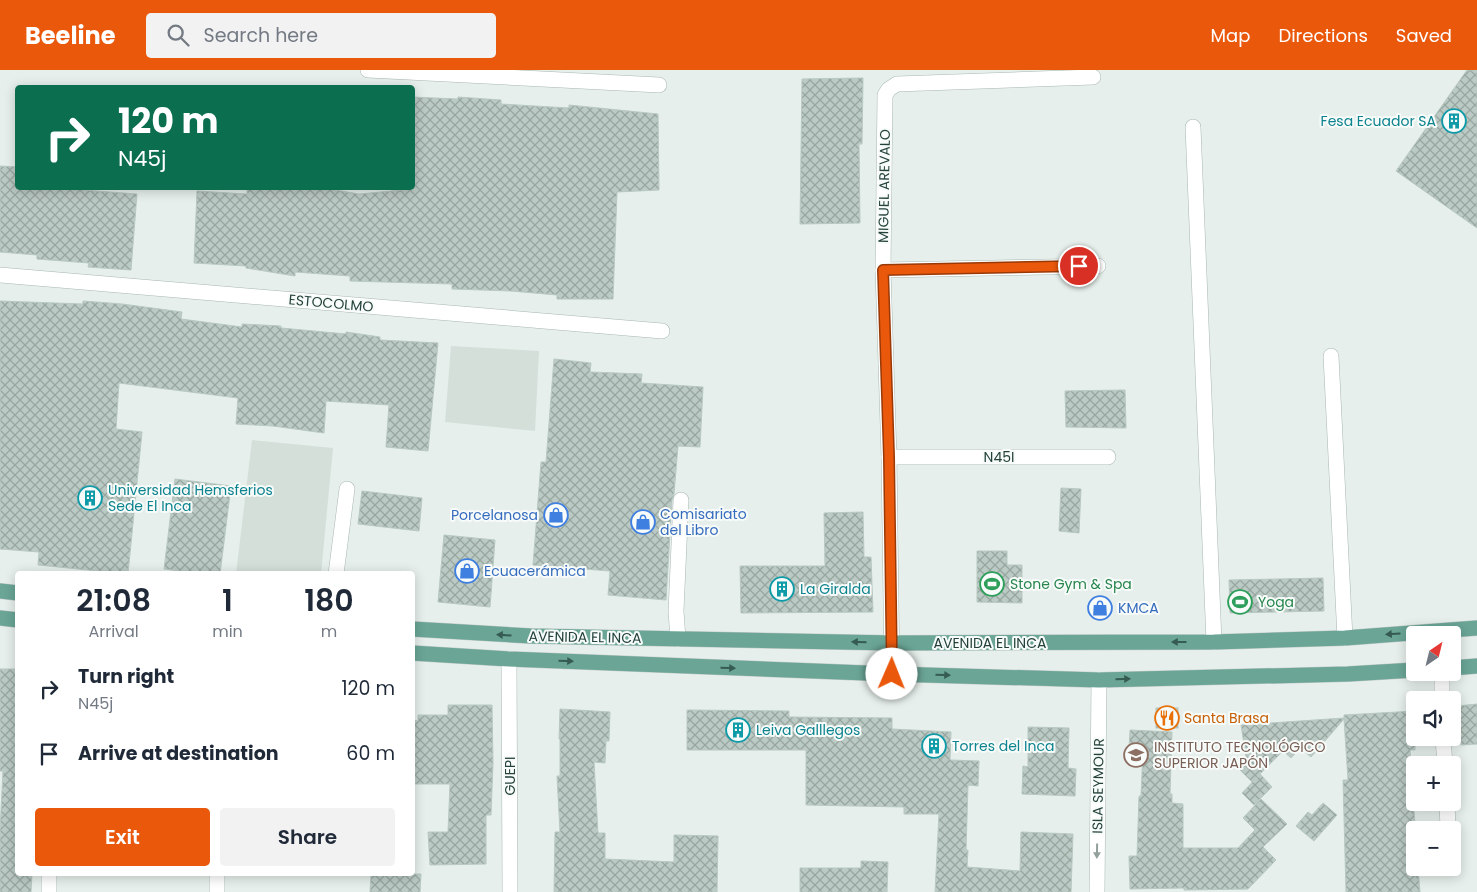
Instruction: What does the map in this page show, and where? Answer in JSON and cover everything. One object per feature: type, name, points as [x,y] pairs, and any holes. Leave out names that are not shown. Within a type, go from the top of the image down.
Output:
[{"type":"main road","points":[[0,591],[15,593]]},
{"type":"main road","points":[[0,618],[15,620]]},
{"type":"main road","name":"AVENIDA EL INCA","points":[[415,629],[531,636],[893,643],[1214,642],[1345,638],[1477,628]]},
{"type":"main road","name":"AVENIDA EL INCA","points":[[415,653],[509,659],[1099,680],[1348,674],[1406,671]]},
{"type":"main road","points":[[1461,667],[1477,666]]},
{"type":"street","points":[[368,70],[441,72],[659,85]]},
{"type":"street","name":"MIGUEL AREVALO","points":[[892,674],[889,457],[883,270],[885,95],[889,89],[897,84],[1093,77]]},
{"type":"street","points":[[1192,128],[1214,642]]},
{"type":"street","points":[[883,270],[1098,266]]},
{"type":"street","name":"ESTOCOLMO","points":[[0,275],[662,331]]},
{"type":"street","points":[[1331,356],[1345,638]]},
{"type":"street","name":"N45I","points":[[889,457],[1108,457]]},
{"type":"street","points":[[336,571],[347,489]]},
{"type":"street","points":[[678,639],[676,611],[681,500]]},
{"type":"street","name":"GUEPI","points":[[509,659],[510,892]]},
{"type":"street","name":"ISLA SEYMOUR","points":[[1097,892],[1099,680]]},
{"type":"street","points":[[49,876],[49,892]]},
{"type":"street","points":[[217,876],[217,892]]},
{"type":"shaded area","points":[[451,346],[539,351],[535,431],[445,422]]},
{"type":"shaded area","points":[[252,440],[333,448],[321,571],[236,571]]},
{"type":"building","name":"Fesa Ecuador SA","points":[[1467,70],[1477,70],[1477,228],[1396,171]]},
{"type":"building","points":[[863,78],[862,144],[859,144],[860,223],[800,224],[802,79]]},
{"type":"building","points":[[415,97],[458,99],[458,97],[501,100],[501,104],[569,108],[569,105],[658,114],[659,190],[617,192],[613,299],[557,299],[557,295],[452,289],[452,284],[350,281],[350,276],[295,272],[295,276],[246,268],[246,266],[194,263],[197,191],[247,194],[247,190],[336,190],[359,194],[415,190]]},
{"type":"building","points":[[0,166],[15,167],[15,190],[83,190],[137,194],[131,270],[88,267],[89,263],[37,259],[37,255],[0,252]]},
{"type":"building","points":[[0,301],[83,304],[83,301],[122,304],[182,312],[181,319],[242,327],[242,324],[281,326],[281,328],[346,334],[346,332],[380,337],[380,340],[438,343],[428,451],[386,447],[389,405],[326,401],[324,433],[273,426],[236,424],[238,398],[119,383],[116,429],[142,432],[128,571],[98,571],[38,565],[39,552],[0,549]]},
{"type":"building","points":[[554,359],[591,363],[590,372],[642,374],[641,383],[703,387],[700,447],[678,446],[672,500],[666,600],[608,595],[610,571],[533,565],[541,462],[546,462]]},
{"type":"building","points":[[1125,390],[1126,428],[1066,427],[1065,391]]},
{"type":"building","points":[[175,479],[231,486],[220,571],[164,569]]},
{"type":"building","points":[[1061,488],[1081,489],[1079,533],[1059,531]]},
{"type":"building","points":[[362,491],[422,498],[419,531],[358,524]]},
{"type":"building","points":[[863,512],[864,557],[871,557],[873,612],[741,613],[740,566],[825,566],[824,513]]},
{"type":"building","name":"Ecuacerámica","points":[[444,535],[495,540],[490,607],[438,602]]},
{"type":"building","name":"Stone Gym & Spa","points":[[977,551],[1007,551],[1007,565],[1022,565],[1022,603],[977,602]]},
{"type":"building","points":[[1323,578],[1324,611],[1230,613],[1229,580]]},
{"type":"building","points":[[0,669],[15,669],[15,876],[32,876],[31,892],[0,892],[0,830],[3,771],[0,771]]},
{"type":"building","points":[[1477,704],[1477,744],[1461,745],[1461,706]]},
{"type":"building","points":[[448,705],[492,705],[493,763],[491,815],[486,815],[486,864],[430,865],[428,832],[448,832],[450,784],[415,784],[415,720],[418,721],[418,715],[448,715]]},
{"type":"building","name":"Santa Brasa","points":[[1156,708],[1178,708],[1178,728],[1156,728]]},
{"type":"building","points":[[560,709],[610,712],[609,741],[606,741],[605,763],[594,762],[598,833],[605,833],[605,859],[674,862],[674,835],[718,836],[717,892],[554,892],[555,832],[560,832],[557,776],[560,776]]},
{"type":"building","points":[[687,710],[789,711],[789,717],[892,718],[892,729],[951,732],[950,760],[979,761],[978,786],[968,785],[967,867],[1020,871],[1021,832],[1073,834],[1071,892],[935,892],[939,814],[904,814],[904,807],[806,805],[806,750],[687,750]]},
{"type":"building","points":[[1406,712],[1406,746],[1415,746],[1415,750],[1410,750],[1410,756],[1406,756],[1406,811],[1414,811],[1415,821],[1406,821],[1406,876],[1419,876],[1420,892],[1346,892],[1343,780],[1348,780],[1344,719],[1311,757],[1300,748],[1291,758],[1283,751],[1252,782],[1240,770],[1247,763],[1241,725],[1344,718],[1344,715]]},
{"type":"building","points":[[1028,727],[1069,728],[1068,768],[1076,769],[1075,796],[1022,794],[1023,766],[1028,767]]},
{"type":"building","points":[[1130,730],[1172,732],[1170,794],[1172,794],[1172,803],[1183,804],[1183,848],[1238,848],[1255,830],[1243,818],[1261,799],[1287,824],[1263,847],[1276,860],[1248,889],[1130,889],[1129,856],[1137,856],[1143,751],[1129,750]]},
{"type":"building","points":[[1260,774],[1272,787],[1254,805],[1242,793]]},
{"type":"building","points":[[1323,803],[1337,815],[1314,841],[1296,826],[1308,812],[1312,815]]},
{"type":"building","points":[[861,861],[888,862],[887,892],[800,892],[800,868],[861,868]]},
{"type":"building","points":[[415,874],[421,874],[420,892],[370,892],[371,876],[415,876]]},
{"type":"place","name":"Fesa Ecuador SA","points":[[1454,121]]},
{"type":"place","name":"Universidad Hemsferios Sede El Inca","points":[[90,498]]},
{"type":"place","name":"Porcelanosa","points":[[556,515]]},
{"type":"place","name":"Comisariato del Libro","points":[[643,522]]},
{"type":"place","name":"Ecuacerámica","points":[[467,571]]},
{"type":"place","name":"Stone Gym & Spa","points":[[992,584]]},
{"type":"place","name":"La Giralda","points":[[782,589]]},
{"type":"place","name":"Yoga","points":[[1240,602]]},
{"type":"place","name":"KMCA","points":[[1100,608]]},
{"type":"place","name":"Santa Brasa","points":[[1167,718]]},
{"type":"place","name":"Leiva Galllegos","points":[[738,730]]},
{"type":"place","name":"Torres del Inca","points":[[934,746]]},
{"type":"place","name":"INSTITUTO TECNOLÓGICO SUPERIOR JAPÓN","points":[[1136,755]]},
{"type":"route","points":[[892,674],[889,457],[883,270],[1079,266]]}]
